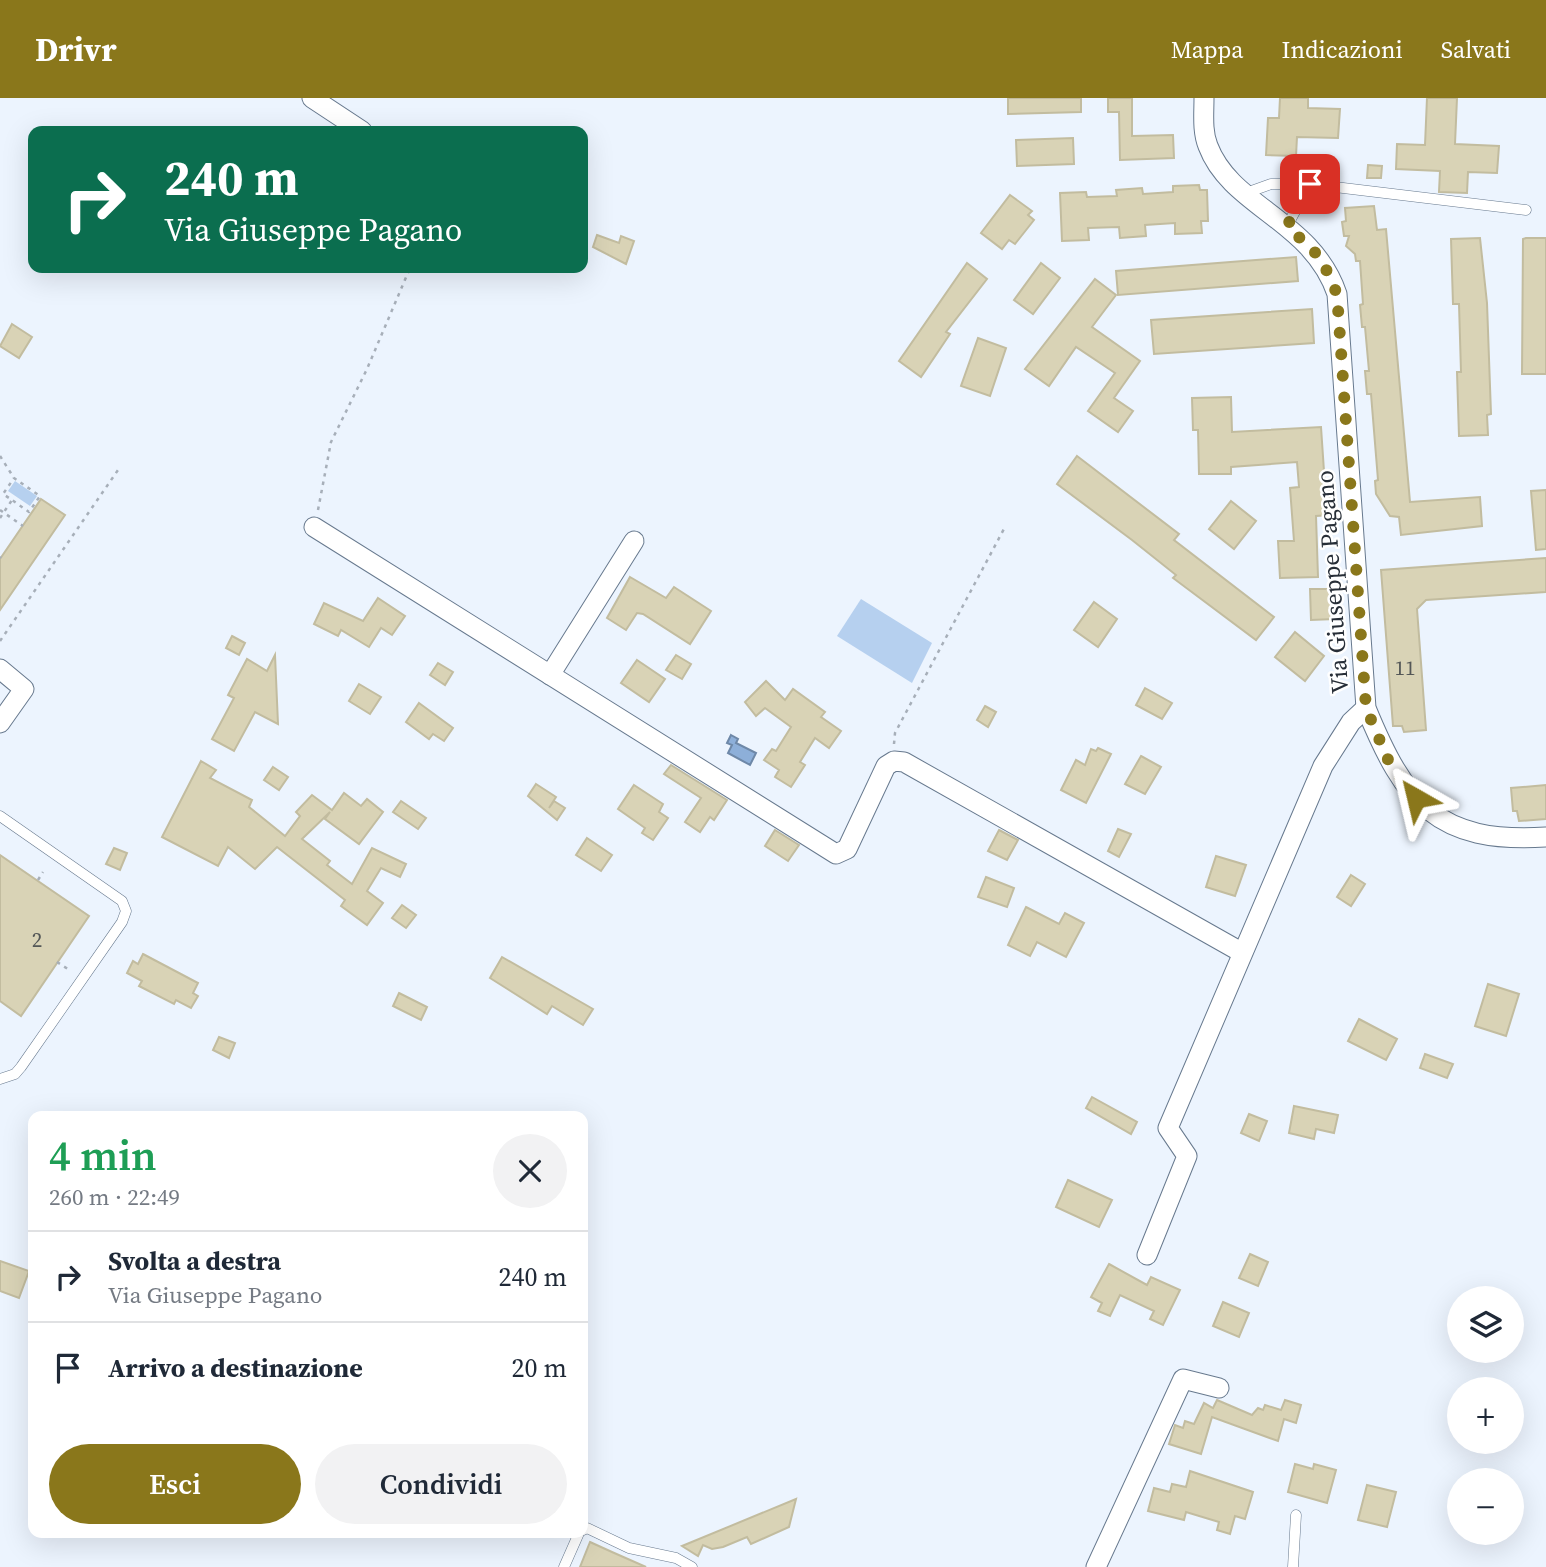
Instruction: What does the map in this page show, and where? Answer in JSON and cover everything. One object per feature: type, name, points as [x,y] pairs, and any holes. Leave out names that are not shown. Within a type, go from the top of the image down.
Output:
[{"type":"street","points":[[312,98],[354,126]]},
{"type":"street","name":"Via Giuseppe Pagano","points":[[1204,98],[1207,144],[1219,166],[1321,258],[1337,294],[1366,708],[1389,762],[1426,811],[1479,834],[1508,839],[1546,837]]},
{"type":"street","points":[[314,527],[836,854],[847,849],[880,774],[894,761],[904,762],[1241,952]]},
{"type":"street","points":[[550,675],[634,541]]},
{"type":"street","points":[[0,669],[24,689],[0,723]]},
{"type":"street","points":[[1147,1255],[1187,1156],[1168,1128],[1241,952],[1323,766],[1351,722],[1366,708]]},
{"type":"street","points":[[1096,1567],[1183,1379],[1219,1388]]},
{"type":"lane","points":[[1246,193],[1271,184],[1310,184],[1526,210]]},
{"type":"lane","points":[[1287,226],[1310,184]]},
{"type":"lane","points":[[0,816],[122,901],[125,911],[122,922],[21,1067],[15,1074],[0,1079]]},
{"type":"lane","points":[[1293,1567],[1296,1515]]},
{"type":"lane","points":[[588,1528],[629,1548],[676,1558],[692,1567]]},
{"type":"lane","points":[[564,1567],[578,1538]]},
{"type":"path","points":[[314,527],[331,442],[408,273]]},
{"type":"path","points":[[0,456],[14,478],[40,495],[29,512],[3,494],[14,478]]},
{"type":"path","points":[[0,641],[118,470]]},
{"type":"path","points":[[0,518],[12,500]]},
{"type":"path","points":[[2,512],[23,526]]},
{"type":"path","points":[[894,761],[895,733],[1005,527]]},
{"type":"path","points":[[38,880],[43,872]]},
{"type":"path","points":[[57,962],[74,973]]},
{"type":"shaded area","points":[[15,481],[37,496],[30,506],[8,491]]},
{"type":"shaded area","points":[[861,599],[932,643],[912,683],[837,636]]},
{"type":"shaded area","points":[[731,735],[738,739],[736,743],[756,753],[750,765],[728,753],[732,745],[727,743]]},
{"type":"building","points":[[1008,98],[1081,98],[1081,112],[1008,114]]},
{"type":"building","points":[[1108,98],[1132,98],[1132,136],[1173,135],[1174,158],[1120,160],[1119,112],[1108,112]]},
{"type":"building","points":[[1280,98],[1308,98],[1308,108],[1340,109],[1338,138],[1297,137],[1296,156],[1266,155],[1268,118],[1279,118]]},
{"type":"building","points":[[1427,98],[1457,98],[1455,144],[1499,146],[1497,173],[1468,172],[1467,193],[1439,192],[1440,171],[1396,169],[1397,144],[1425,145]]},
{"type":"building","points":[[1073,138],[1074,164],[1017,166],[1016,140]]},
{"type":"building","points":[[1368,165],[1382,166],[1381,178],[1367,178]]},
{"type":"building","points":[[1199,185],[1200,190],[1207,190],[1208,221],[1201,221],[1202,233],[1175,234],[1175,223],[1145,225],[1146,236],[1120,238],[1119,227],[1088,228],[1089,240],[1062,241],[1060,193],[1086,192],[1087,197],[1117,196],[1116,190],[1142,188],[1143,194],[1173,192],[1173,186]]},
{"type":"building","points":[[1010,195],[1032,211],[1028,215],[1034,220],[1015,244],[1009,240],[1002,249],[981,233]]},
{"type":"building","points":[[1374,206],[1377,230],[1386,229],[1410,502],[1480,497],[1482,526],[1401,535],[1399,517],[1390,516],[1376,494],[1375,481],[1378,480],[1371,394],[1367,394],[1365,371],[1369,371],[1360,305],[1363,304],[1360,261],[1356,261],[1355,254],[1346,246],[1349,236],[1344,236],[1342,222],[1346,221],[1345,208]]},
{"type":"building","points":[[597,235],[619,243],[621,236],[634,241],[626,264],[593,247]]},
{"type":"building","points":[[1480,238],[1487,303],[1491,414],[1487,415],[1488,435],[1459,436],[1459,304],[1453,304],[1451,239]]},
{"type":"building","points":[[1546,238],[1546,374],[1522,374],[1523,239]]},
{"type":"building","points":[[1296,257],[1298,281],[1118,295],[1116,271]]},
{"type":"building","points":[[967,263],[987,279],[946,332],[950,334],[921,377],[899,361]]},
{"type":"building","points":[[1041,263],[1060,278],[1033,314],[1014,300]]},
{"type":"building","points":[[1095,279],[1116,295],[1092,327],[1140,361],[1114,398],[1133,411],[1118,432],[1088,411],[1115,373],[1076,347],[1049,386],[1025,369]]},
{"type":"building","points":[[1312,309],[1314,343],[1154,354],[1151,320]]},
{"type":"building","points":[[12,324],[32,337],[19,358],[0,346]]},
{"type":"building","points":[[978,338],[1006,348],[990,396],[961,386]]},
{"type":"building","points":[[1231,397],[1232,432],[1321,427],[1325,486],[1329,485],[1331,515],[1316,516],[1318,577],[1280,578],[1278,541],[1294,541],[1290,488],[1299,487],[1297,462],[1231,467],[1231,474],[1199,474],[1198,430],[1193,430],[1192,398]]},
{"type":"building","points":[[1077,456],[1179,534],[1174,540],[1274,617],[1256,640],[1173,578],[1176,575],[1057,484]]},
{"type":"building","points":[[1546,490],[1546,549],[1536,550],[1531,491]]},
{"type":"building","points":[[41,499],[65,515],[0,610],[0,559]]},
{"type":"building","points":[[1231,501],[1256,521],[1234,549],[1209,529]]},
{"type":"building","points":[[1546,558],[1546,592],[1426,600],[1417,609],[1426,730],[1404,732],[1402,726],[1393,726],[1381,570]]},
{"type":"building","points":[[630,577],[666,598],[674,587],[711,611],[690,644],[643,614],[637,613],[626,630],[607,618]]},
{"type":"building","points":[[1310,589],[1334,589],[1335,619],[1311,620]]},
{"type":"building","points":[[378,598],[405,616],[392,635],[381,628],[369,647],[341,630],[338,636],[314,624],[324,603],[363,621]]},
{"type":"building","points":[[1094,602],[1117,619],[1098,647],[1074,630]]},
{"type":"building","points":[[1295,632],[1324,656],[1305,681],[1275,657]]},
{"type":"building","points":[[232,636],[245,643],[239,655],[226,648]]},
{"type":"building","points":[[275,655],[278,724],[255,712],[234,751],[212,739],[234,698],[228,695],[247,659],[267,671]]},
{"type":"building","points":[[676,655],[691,664],[682,679],[666,670]]},
{"type":"building","points":[[637,660],[665,679],[649,702],[621,683]]},
{"type":"building","points":[[438,663],[453,672],[445,685],[430,675]]},
{"type":"building","points":[[766,681],[785,700],[793,689],[825,712],[821,717],[841,731],[829,748],[815,738],[800,762],[805,765],[791,787],[775,777],[779,770],[764,760],[772,749],[776,751],[791,727],[765,708],[756,716],[745,702]]},
{"type":"building","points":[[359,684],[381,697],[370,714],[349,701]]},
{"type":"building","points":[[1145,688],[1172,703],[1162,719],[1136,705]]},
{"type":"building","points":[[419,703],[453,728],[444,741],[433,734],[429,739],[406,722]]},
{"type":"building","points":[[985,706],[996,712],[988,727],[977,720]]},
{"type":"building","points":[[1098,748],[1111,754],[1086,803],[1061,790],[1076,760],[1085,765],[1091,749],[1096,751]]},
{"type":"building","points":[[1141,756],[1161,767],[1145,794],[1125,784]]},
{"type":"building","points":[[201,761],[216,770],[210,778],[252,800],[249,807],[285,836],[300,816],[296,812],[312,795],[332,810],[344,793],[361,806],[367,799],[383,812],[359,844],[325,819],[330,812],[302,839],[330,861],[327,865],[352,884],[372,848],[406,864],[400,877],[381,868],[367,891],[383,903],[367,925],[341,906],[345,900],[277,847],[255,869],[228,847],[218,866],[162,837]]},
{"type":"building","points":[[671,765],[727,800],[714,820],[710,817],[700,832],[685,822],[701,798],[664,774]]},
{"type":"building","points":[[273,767],[288,777],[279,790],[264,780]]},
{"type":"building","points":[[536,784],[556,797],[549,808],[554,801],[565,808],[557,820],[528,796]]},
{"type":"building","points":[[634,785],[663,804],[659,812],[668,818],[653,840],[642,833],[645,828],[618,809]]},
{"type":"building","points":[[1546,785],[1546,819],[1519,821],[1517,811],[1513,811],[1511,788]]},
{"type":"building","points":[[401,801],[426,818],[418,829],[393,812]]},
{"type":"building","points":[[1118,829],[1131,834],[1119,857],[1108,851]]},
{"type":"building","points":[[775,830],[799,845],[788,861],[765,846]]},
{"type":"building","points":[[999,830],[1018,840],[1007,860],[988,851]]},
{"type":"building","points":[[587,838],[612,855],[601,871],[576,855]]},
{"type":"building","points":[[114,848],[127,853],[120,870],[106,864]]},
{"type":"building","points":[[0,855],[89,916],[21,1016],[0,1001]]},
{"type":"building","points":[[1216,856],[1246,865],[1235,896],[1206,887]]},
{"type":"building","points":[[1351,875],[1365,884],[1351,906],[1337,897]]},
{"type":"building","points":[[986,877],[1014,888],[1007,907],[978,897]]},
{"type":"building","points":[[402,905],[416,915],[406,928],[392,918]]},
{"type":"building","points":[[1026,907],[1059,924],[1065,913],[1084,923],[1066,957],[1037,942],[1030,956],[1008,945]]},
{"type":"building","points":[[143,954],[198,983],[193,993],[198,996],[191,1008],[176,1000],[174,1004],[139,986],[142,981],[127,973],[133,961],[138,964]]},
{"type":"building","points":[[502,957],[593,1009],[583,1025],[552,1006],[547,1014],[490,978]]},
{"type":"building","points":[[1488,984],[1519,994],[1506,1036],[1475,1026]]},
{"type":"building","points":[[399,993],[427,1007],[421,1020],[393,1006]]},
{"type":"building","points":[[1359,1019],[1397,1039],[1386,1060],[1348,1041]]},
{"type":"building","points":[[219,1037],[235,1043],[229,1058],[213,1050]]},
{"type":"building","points":[[1425,1054],[1453,1064],[1447,1078],[1420,1068]]},
{"type":"building","points":[[1092,1097],[1137,1122],[1131,1134],[1086,1108]]},
{"type":"building","points":[[1294,1106],[1338,1115],[1334,1133],[1316,1129],[1314,1139],[1289,1133]]},
{"type":"building","points":[[1249,1114],[1267,1121],[1259,1141],[1241,1133]]},
{"type":"building","points":[[1068,1180],[1112,1200],[1099,1227],[1056,1207]]},
{"type":"building","points":[[1250,1254],[1268,1262],[1258,1286],[1239,1278]]},
{"type":"building","points":[[0,1261],[28,1271],[19,1298],[0,1291]]},
{"type":"building","points":[[1109,1264],[1147,1285],[1151,1277],[1180,1290],[1163,1325],[1150,1319],[1154,1311],[1120,1295],[1110,1316],[1098,1311],[1102,1303],[1091,1297]]},
{"type":"building","points":[[1223,1302],[1249,1313],[1239,1337],[1213,1326]]},
{"type":"building","points":[[1217,1400],[1252,1415],[1258,1408],[1263,1410],[1265,1405],[1281,1410],[1285,1400],[1301,1405],[1296,1423],[1284,1419],[1278,1441],[1212,1417],[1201,1454],[1169,1444],[1175,1425],[1183,1428],[1185,1421],[1194,1424],[1204,1403],[1213,1408]]},
{"type":"building","points":[[1295,1464],[1313,1469],[1314,1464],[1336,1470],[1327,1503],[1288,1492]]},
{"type":"building","points":[[1190,1471],[1253,1492],[1245,1519],[1235,1516],[1230,1534],[1217,1530],[1219,1522],[1186,1512],[1184,1520],[1148,1511],[1154,1488],[1170,1492],[1172,1484],[1186,1487]]},
{"type":"building","points":[[1367,1485],[1396,1492],[1387,1527],[1358,1520]]},
{"type":"building","points":[[796,1499],[789,1527],[751,1544],[747,1537],[712,1549],[703,1545],[698,1556],[682,1546]]},
{"type":"building","points":[[590,1542],[612,1552],[646,1567],[580,1567]]},
{"type":"route","points":[[1310,184],[1287,226],[1321,258],[1337,294],[1366,708],[1389,762],[1416,798]]}]
